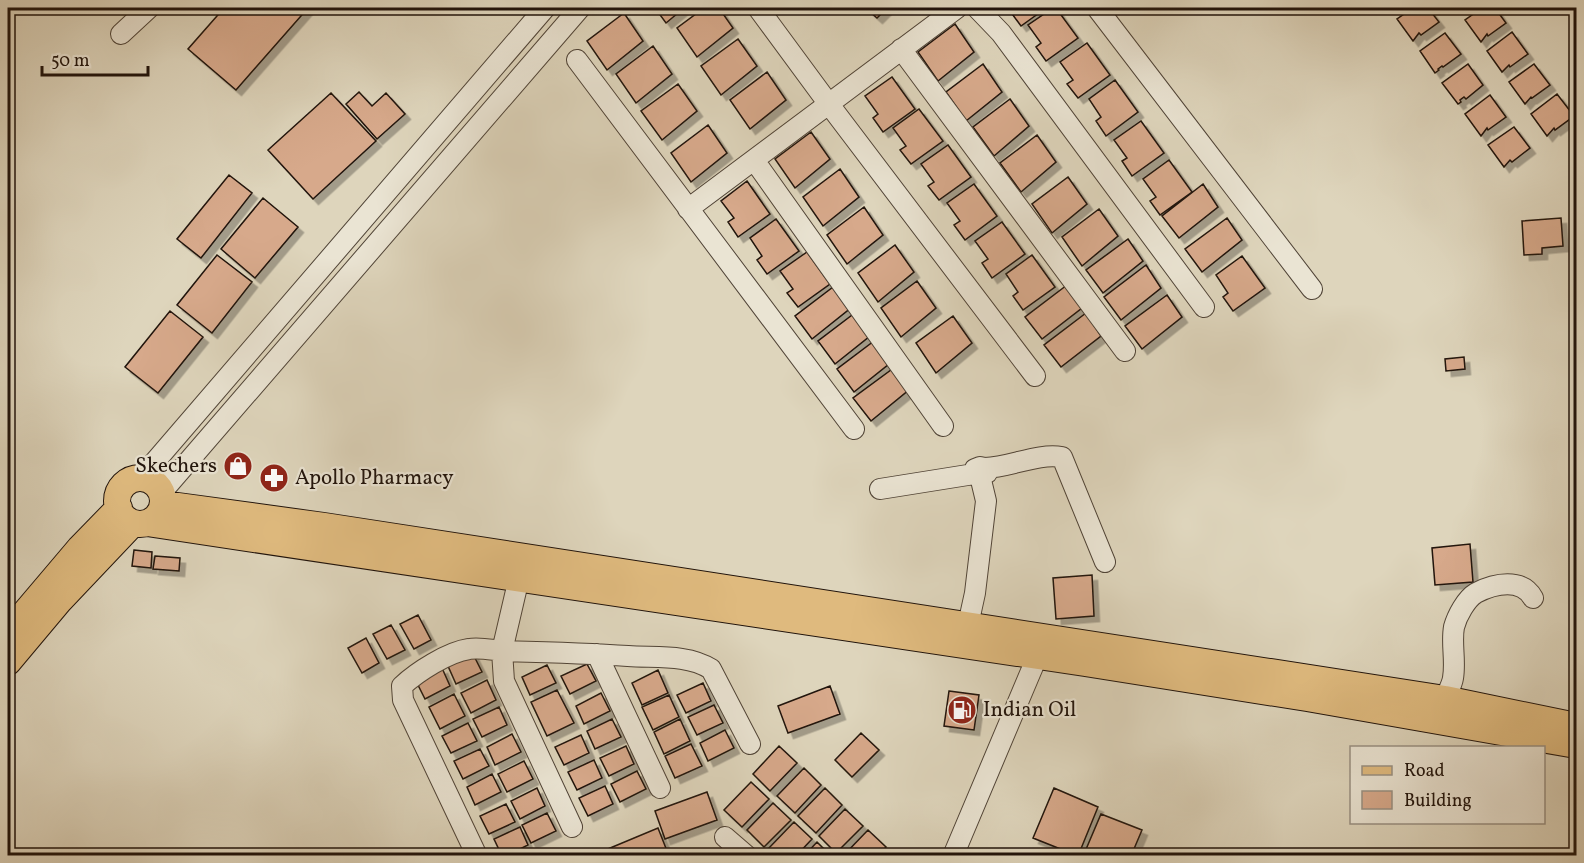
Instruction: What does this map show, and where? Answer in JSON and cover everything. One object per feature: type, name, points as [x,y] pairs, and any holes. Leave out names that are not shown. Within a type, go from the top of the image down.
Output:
[{"type":"main road","points":[[8,662],[60,600],[145,510],[155,484],[140,479],[132,480],[120,490],[118,497],[145,510],[519,578],[1307,698],[1576,745]]},
{"type":"main road","points":[[8,633],[80,548],[145,510],[324,526],[1445,699],[1576,726]]},
{"type":"street","points":[[121,34],[149,8]]},
{"type":"street","points":[[140,479],[544,8]]},
{"type":"street","points":[[145,510],[580,8]]},
{"type":"street","points":[[758,8],[1035,376]]},
{"type":"street","points":[[688,209],[957,8]]},
{"type":"street","points":[[977,8],[1000,33],[1204,307]]},
{"type":"street","points":[[1097,8],[1312,289]]},
{"type":"street","points":[[901,49],[1125,351]]},
{"type":"street","points":[[577,60],[854,429]]},
{"type":"street","points":[[754,160],[943,426]]},
{"type":"street","points":[[880,489],[980,474],[1051,455],[1062,457],[1105,562]]},
{"type":"street","points":[[968,625],[975,593],[986,501],[980,474]]},
{"type":"street","points":[[519,578],[502,651],[504,681],[572,827]]},
{"type":"street","points":[[1445,699],[1453,678],[1454,628],[1462,608],[1475,593],[1498,585],[1513,583],[1528,588],[1533,598]]},
{"type":"street","points":[[477,855],[403,700],[402,686],[438,661],[469,649],[597,654],[679,659],[701,663],[711,669],[750,744]]},
{"type":"street","points":[[597,654],[660,788]]},
{"type":"street","points":[[953,855],[1037,657]]},
{"type":"street","points":[[725,837],[747,855]]},
{"type":"building","points":[[224,8],[308,8],[236,90],[188,49]]},
{"type":"building","points":[[655,8],[684,8],[666,23]]},
{"type":"building","points":[[704,8],[719,8],[733,28],[697,57],[677,28]]},
{"type":"building","points":[[887,8],[877,18],[868,10]]},
{"type":"building","points":[[1016,8],[1046,8],[1021,26],[1010,11]]},
{"type":"building","points":[[1056,8],[1078,38],[1046,61],[1036,47],[1041,43],[1028,25]]},
{"type":"building","points":[[1413,8],[1428,8],[1439,22],[1421,35],[1419,33],[1413,41],[1397,19]]},
{"type":"building","points":[[1482,8],[1495,8],[1506,23],[1488,36],[1487,34],[1481,42],[1465,20]]},
{"type":"building","points":[[624,13],[643,41],[607,70],[587,41]]},
{"type":"building","points":[[955,24],[974,52],[938,81],[918,52]]},
{"type":"building","points":[[1512,32],[1528,54],[1502,72],[1487,51]]},
{"type":"building","points":[[1445,33],[1461,54],[1435,73],[1420,51]]},
{"type":"building","points":[[738,39],[757,66],[721,95],[701,66]]},
{"type":"building","points":[[1087,43],[1110,75],[1078,98],[1067,84],[1073,80],[1060,62]]},
{"type":"building","points":[[653,46],[672,74],[636,103],[616,74]]},
{"type":"building","points":[[983,64],[1002,92],[966,121],[946,92]]},
{"type":"building","points":[[1468,64],[1483,85],[1466,99],[1464,97],[1460,100],[1458,104],[1442,83]]},
{"type":"building","points":[[1534,64],[1550,85],[1531,97],[1525,104],[1509,82]]},
{"type":"building","points":[[767,72],[786,100],[750,129],[730,100]]},
{"type":"building","points":[[892,77],[915,109],[883,132],[873,118],[878,114],[865,96]]},
{"type":"building","points":[[1115,80],[1138,112],[1106,136],[1096,121],[1101,117],[1089,99]]},
{"type":"building","points":[[678,84],[697,111],[662,140],[641,111]]},
{"type":"building","points":[[359,92],[372,106],[386,93],[405,114],[377,139],[346,104]]},
{"type":"building","points":[[331,93],[376,141],[313,199],[268,150]]},
{"type":"building","points":[[1557,94],[1574,116],[1555,130],[1554,128],[1547,136],[1531,114]]},
{"type":"building","points":[[1490,95],[1506,117],[1488,130],[1487,128],[1481,136],[1465,114]]},
{"type":"building","points":[[1010,99],[1029,126],[994,156],[973,127]]},
{"type":"building","points":[[919,109],[943,141],[911,164],[900,150],[906,146],[893,128]]},
{"type":"building","points":[[1141,121],[1164,153],[1132,176],[1122,161],[1127,158],[1114,140]]},
{"type":"building","points":[[708,125],[727,153],[691,182],[671,153]]},
{"type":"building","points":[[1514,127],[1530,148],[1512,162],[1510,160],[1504,167],[1488,145]]},
{"type":"building","points":[[811,132],[830,159],[795,188],[775,159]]},
{"type":"building","points":[[1037,135],[1056,162],[1021,192],[1000,163]]},
{"type":"building","points":[[948,145],[971,177],[939,200],[928,186],[934,182],[921,164]]},
{"type":"building","points":[[1169,160],[1192,192],[1160,215],[1150,201],[1156,197],[1143,179]]},
{"type":"building","points":[[840,169],[859,197],[823,226],[803,197]]},
{"type":"building","points":[[229,175],[252,193],[201,258],[177,239]]},
{"type":"building","points":[[1068,177],[1087,204],[1052,233],[1032,204]]},
{"type":"building","points":[[747,181],[770,214],[738,237],[728,222],[734,218],[721,201]]},
{"type":"building","points":[[974,184],[997,216],[965,240],[954,225],[960,221],[947,203]]},
{"type":"building","points":[[1203,184],[1218,207],[1179,238],[1162,216]]},
{"type":"building","points":[[263,198],[298,227],[255,278],[221,249]]},
{"type":"building","points":[[864,207],[883,235],[847,264],[827,235]]},
{"type":"building","points":[[1099,209],[1118,236],[1082,266],[1062,237]]},
{"type":"building","points":[[1227,218],[1242,240],[1202,272],[1185,249]]},
{"type":"building","points":[[1561,218],[1563,246],[1542,248],[1542,254],[1524,255],[1522,221]]},
{"type":"building","points":[[776,219],[799,251],[767,274],[757,260],[762,256],[750,238]]},
{"type":"building","points":[[1002,222],[1025,254],[992,278],[982,263],[988,259],[975,241]]},
{"type":"building","points":[[1128,239],[1143,261],[1103,293],[1086,270]]},
{"type":"building","points":[[895,245],[914,272],[878,302],[858,273]]},
{"type":"building","points":[[807,252],[830,284],[798,307],[787,293],[793,289],[780,271]]},
{"type":"building","points":[[217,255],[252,282],[212,333],[177,305]]},
{"type":"building","points":[[1032,255],[1055,287],[1023,310],[1013,296],[1018,292],[1006,274]]},
{"type":"building","points":[[1242,256],[1265,288],[1233,311],[1223,297],[1228,293],[1216,275]]},
{"type":"building","points":[[1146,265],[1161,288],[1121,320],[1104,297]]},
{"type":"building","points":[[917,281],[936,308],[901,337],[881,308]]},
{"type":"building","points":[[837,284],[852,307],[812,339],[795,316]]},
{"type":"building","points":[[1067,285],[1082,308],[1042,339],[1025,317]]},
{"type":"building","points":[[1167,295],[1182,317],[1142,349],[1125,326]]},
{"type":"building","points":[[860,309],[875,332],[835,364],[818,341]]},
{"type":"building","points":[[170,311],[203,337],[158,393],[125,367]]},
{"type":"building","points":[[1086,313],[1101,336],[1061,367],[1044,345]]},
{"type":"building","points":[[953,316],[972,343],[936,373],[916,343]]},
{"type":"building","points":[[878,338],[894,360],[854,392],[837,369]]},
{"type":"building","points":[[1464,357],[1465,369],[1446,371],[1445,359]]},
{"type":"building","points":[[895,367],[910,389],[871,421],[853,398]]},
{"type":"building","points":[[1470,544],[1473,582],[1435,585],[1432,548]]},
{"type":"building","points":[[134,550],[152,552],[151,568],[132,566]]},
{"type":"building","points":[[155,556],[180,558],[179,571],[153,569]]},
{"type":"building","points":[[1092,575],[1094,616],[1056,619],[1053,578]]},
{"type":"building","points":[[418,615],[431,640],[414,649],[400,624]]},
{"type":"building","points":[[391,625],[405,650],[387,659],[373,634]]},
{"type":"building","points":[[366,638],[379,663],[362,673],[348,648]]},
{"type":"building","points":[[473,654],[482,672],[456,684],[448,666]]},
{"type":"building","points":[[587,664],[596,681],[570,694],[561,676]]},
{"type":"building","points":[[547,665],[556,683],[530,695],[522,677]]},
{"type":"building","points":[[442,668],[450,686],[425,699],[416,681]]},
{"type":"building","points":[[658,670],[668,693],[642,705],[632,683]]},
{"type":"building","points":[[487,680],[496,700],[471,713],[461,693]]},
{"type":"building","points":[[703,683],[711,701],[686,713],[677,695]]},
{"type":"building","points":[[830,686],[840,714],[788,733],[778,706]]},
{"type":"building","points":[[557,690],[574,723],[547,736],[531,702]]},
{"type":"building","points":[[949,691],[979,695],[974,730],[944,726]]},
{"type":"building","points":[[601,693],[610,711],[584,724],[576,706]]},
{"type":"building","points":[[454,694],[465,716],[440,729],[429,707]]},
{"type":"building","points":[[669,695],[679,717],[653,730],[642,707]]},
{"type":"building","points":[[714,705],[723,723],[697,735],[688,717]]},
{"type":"building","points":[[499,707],[507,725],[482,737],[473,719]]},
{"type":"building","points":[[612,719],[621,737],[595,749],[587,731]]},
{"type":"building","points":[[680,719],[690,741],[664,754],[654,732]]},
{"type":"building","points":[[468,723],[477,741],[451,753],[442,736]]},
{"type":"building","points":[[725,730],[734,748],[708,761],[700,743]]},
{"type":"building","points":[[861,733],[879,750],[852,777],[835,760]]},
{"type":"building","points":[[512,734],[521,752],[495,765],[487,747]]},
{"type":"building","points":[[581,735],[589,753],[564,765],[555,747]]},
{"type":"building","points":[[691,744],[702,766],[675,778],[665,756]]},
{"type":"building","points":[[626,746],[634,764],[609,776],[600,758]]},
{"type":"building","points":[[779,746],[797,763],[770,791],[753,774]]},
{"type":"building","points":[[480,749],[489,766],[463,779],[454,761]]},
{"type":"building","points":[[594,760],[602,778],[577,790],[568,772]]},
{"type":"building","points":[[524,761],[533,779],[507,792],[498,774]]},
{"type":"building","points":[[804,768],[821,785],[795,813],[777,796]]},
{"type":"building","points":[[637,771],[646,789],[620,802],[611,784]]},
{"type":"building","points":[[492,774],[501,792],[475,805],[467,787]]},
{"type":"building","points":[[751,782],[769,799],[742,827],[724,810]]},
{"type":"building","points":[[605,786],[613,804],[588,816],[579,798]]},
{"type":"building","points":[[537,788],[545,806],[520,819],[511,801]]},
{"type":"building","points":[[825,788],[842,805],[816,833],[798,816]]},
{"type":"building","points":[[1054,788],[1098,807],[1078,856],[1033,838]]},
{"type":"building","points":[[707,792],[717,820],[665,839],[655,811]]},
{"type":"building","points":[[773,803],[791,820],[764,847],[747,830]]},
{"type":"building","points":[[506,804],[515,822],[489,834],[480,816]]},
{"type":"building","points":[[845,809],[863,826],[836,853],[819,836]]},
{"type":"building","points":[[547,813],[556,831],[531,843],[522,825]]},
{"type":"building","points":[[1101,814],[1142,830],[1131,856],[1084,854]]},
{"type":"building","points":[[794,822],[812,839],[796,856],[774,856],[768,849]]},
{"type":"building","points":[[520,827],[528,845],[502,856],[494,839]]},
{"type":"building","points":[[658,828],[669,856],[591,856]]},
{"type":"building","points":[[868,830],[886,847],[877,856],[843,856]]},
{"type":"building","points":[[817,842],[831,856],[804,856]]},
{"type":"place","name":"Skechers","points":[[238,466]]},
{"type":"place","name":"Apollo Pharmacy","points":[[274,478]]},
{"type":"place","name":"Indian Oil","points":[[962,710]]}]
